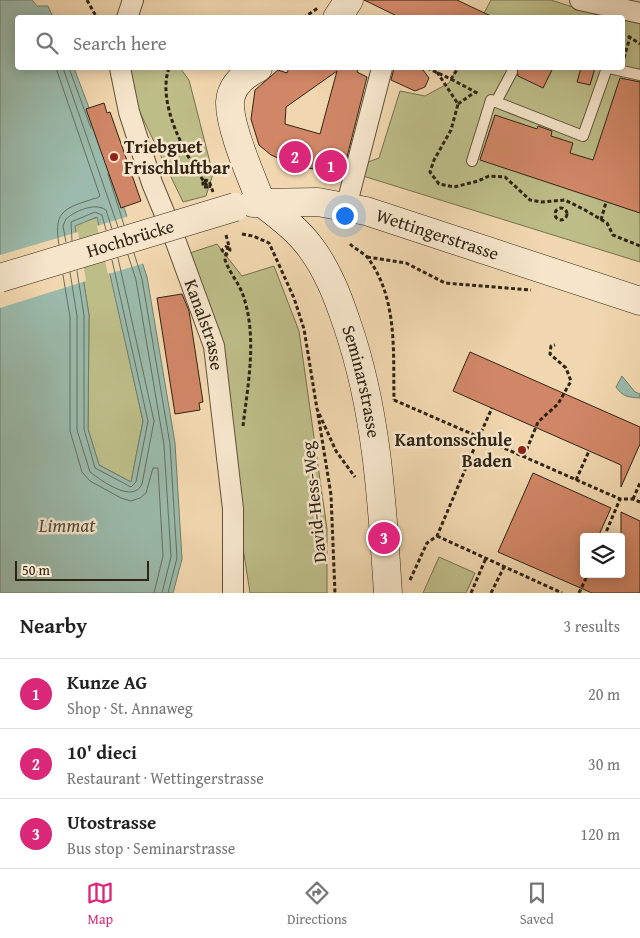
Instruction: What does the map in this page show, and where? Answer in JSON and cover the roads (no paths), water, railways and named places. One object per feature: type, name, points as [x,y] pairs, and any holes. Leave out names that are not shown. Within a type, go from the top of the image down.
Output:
[{"type":"main road","points":[[329,11],[349,0]]},
{"type":"main road","points":[[255,70],[236,84],[230,102],[237,134],[261,202]]},
{"type":"main road","name":"Wettingerstrasse","points":[[261,202],[302,201],[346,207],[394,219],[640,300]]},
{"type":"main road","name":"Hochbrücke","points":[[0,278],[235,207],[261,202]]},
{"type":"main road","name":"Seminarstrasse","points":[[261,202],[289,224],[319,259],[335,290],[352,337],[367,390],[395,588]]},
{"type":"street","points":[[129,15],[133,0]]},
{"type":"street","points":[[580,0],[640,13]]},
{"type":"street","name":"Kanalstrasse","points":[[120,70],[129,112],[152,183],[214,346],[219,372],[233,509],[233,593]]},
{"type":"street","points":[[346,207],[381,70]]},
{"type":"lane","points":[[494,101],[583,136],[607,70]]},
{"type":"lane","points":[[617,70],[640,75]]},
{"type":"lane","points":[[472,162],[494,101],[512,72]]},
{"type":"water","name":"Limmat","points":[[0,0],[32,0],[37,6],[48,6],[52,15],[15,15],[15,70],[75,70],[105,150],[147,277],[175,443],[182,559],[173,593],[0,593]],"holes":[[[97,217],[143,421],[131,482],[99,465],[88,429],[89,315],[75,226]]]},
{"type":"water","points":[[622,376],[635,392],[640,394],[640,398],[626,396],[616,387]]},
{"type":"place","name":"Triebguet Frischluftbar","points":[[114,157]]},
{"type":"place","name":"10' dieci","points":[[295,157]]},
{"type":"place","name":"Kunze AG","points":[[331,166]]},
{"type":"place","name":"Kantonsschule Baden","points":[[522,450]]},
{"type":"place","name":"Utostrasse","points":[[384,538]]}]
